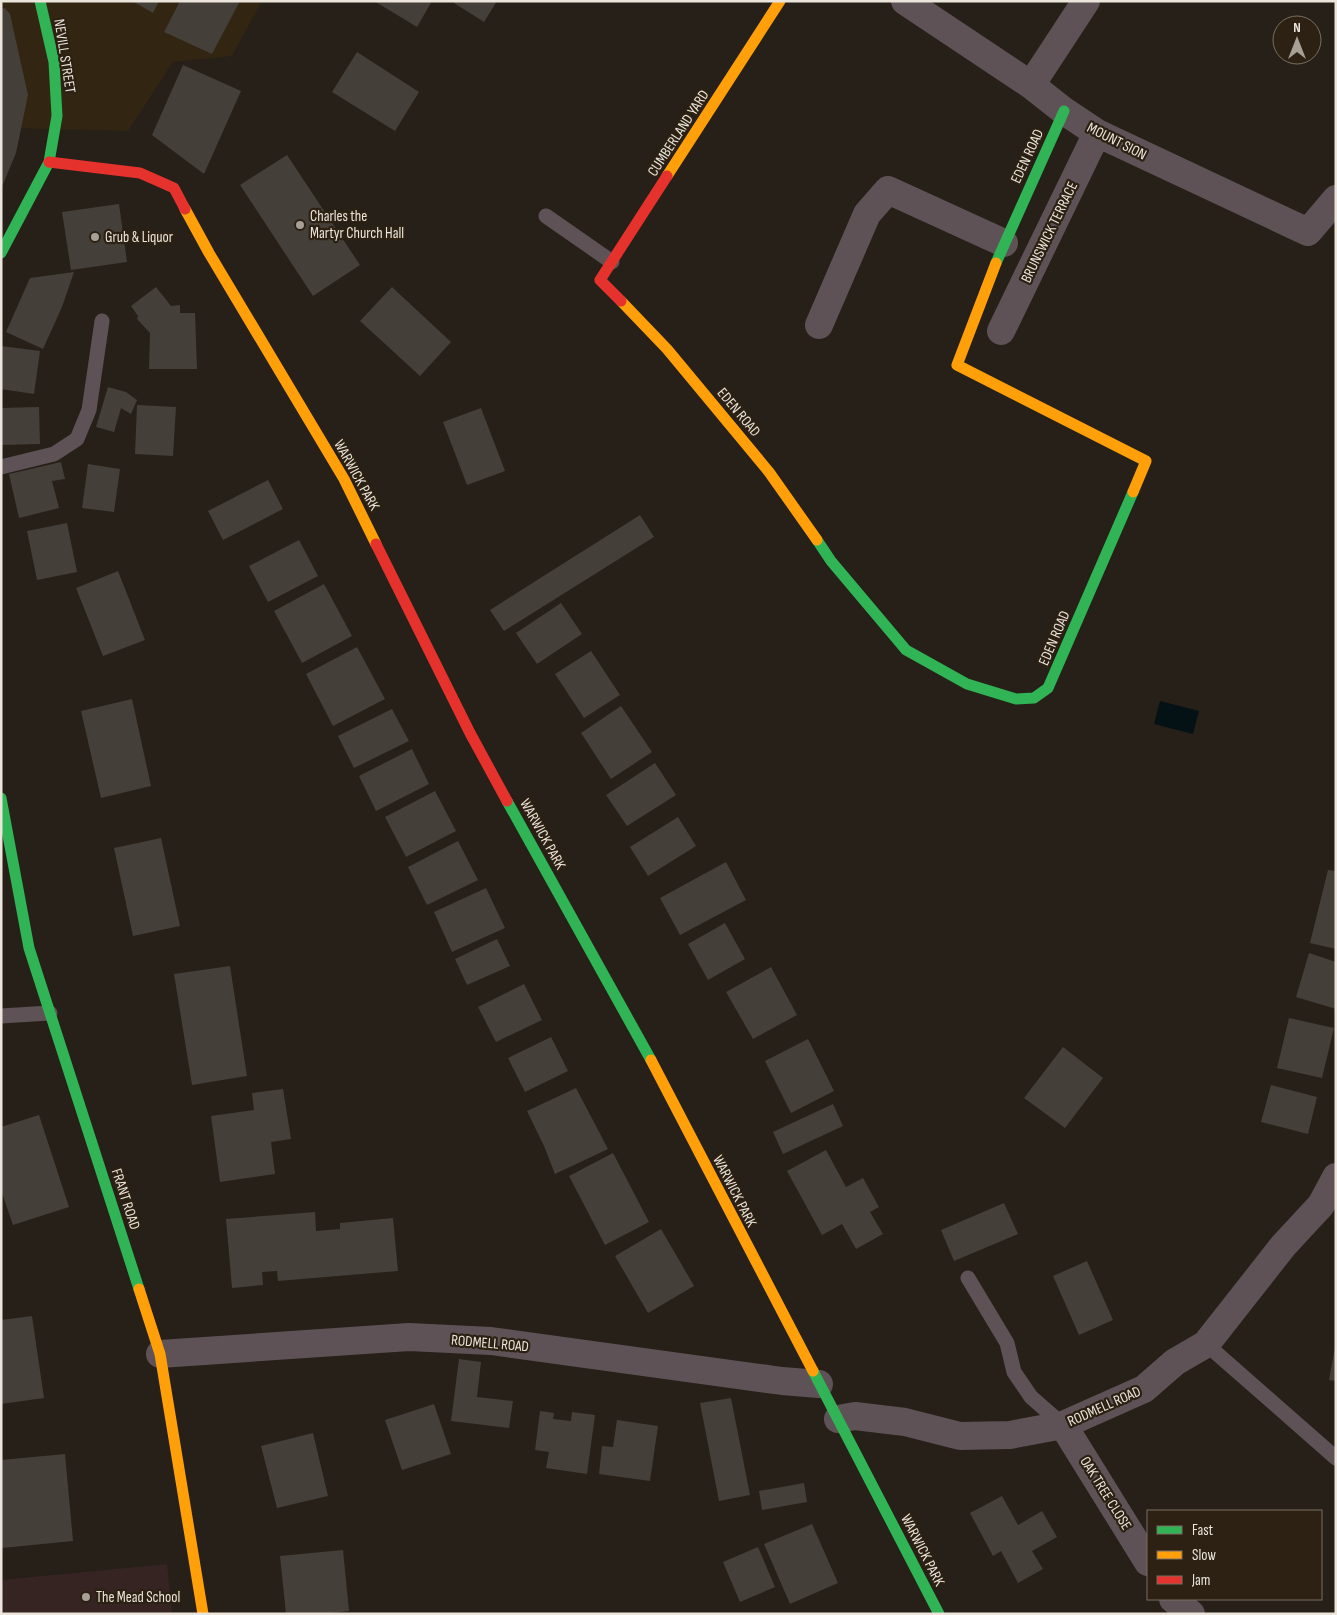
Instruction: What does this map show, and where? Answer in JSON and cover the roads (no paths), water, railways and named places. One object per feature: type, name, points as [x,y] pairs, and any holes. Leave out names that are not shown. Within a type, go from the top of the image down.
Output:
[{"type":"street","name":"NEVILL STREET","points":[[1,253],[49,162],[58,116],[56,78],[40,1]]},
{"type":"street","name":"CUMBERLAND YARD","points":[[600,280],[780,1]]},
{"type":"street","name":"MOUNT SION","points":[[905,1],[1097,133],[1308,232],[1336,199]]},
{"type":"street","points":[[1030,86],[1086,1]]},
{"type":"street","name":"EDEN ROAD","points":[[600,280],[667,349],[737,433],[769,472],[831,561],[906,650],[967,684],[1016,699],[1034,698],[1048,688],[1146,461],[957,365],[1004,243],[1064,111]]},
{"type":"street","name":"BRUNSWICK TERRACE","points":[[1002,332],[1097,133]]},
{"type":"street","name":"WARWICK PARK","points":[[49,162],[140,173],[174,188],[209,253],[344,479],[470,733],[649,1057],[939,1614]]},
{"type":"street","points":[[819,325],[868,214],[888,190],[1004,243]]},
{"type":"street","name":"FRANT ROAD","points":[[1,798],[29,948],[160,1354],[203,1614]]},
{"type":"street","name":"RODMELL ROAD","points":[[838,1419],[855,1416],[905,1422],[960,1436],[1010,1435],[1063,1424],[1144,1390],[1175,1362],[1206,1344],[1283,1246],[1321,1206],[1336,1176]]},
{"type":"street","name":"RODMELL ROAD","points":[[160,1354],[418,1337],[491,1341],[772,1380],[818,1384]]},
{"type":"street","name":"OAK TREE CLOSE","points":[[1063,1424],[1147,1560]]},
{"type":"street","points":[[1174,1600],[1191,1614]]},
{"type":"lane","points":[[546,216],[612,262]]},
{"type":"lane","points":[[1,467],[54,454],[77,439],[89,410],[102,321]]},
{"type":"lane","points":[[1,1016],[50,1013]]},
{"type":"lane","points":[[968,1278],[1007,1343],[1014,1372],[1030,1397],[1063,1424]]},
{"type":"lane","points":[[1206,1344],[1336,1458]]},
{"type":"place","name":"Charles the Martyr Church Hall","points":[[300,225]]},
{"type":"place","name":"Grub & Liquor","points":[[95,237]]},
{"type":"place","name":"The Mead School","points":[[86,1597]]}]
